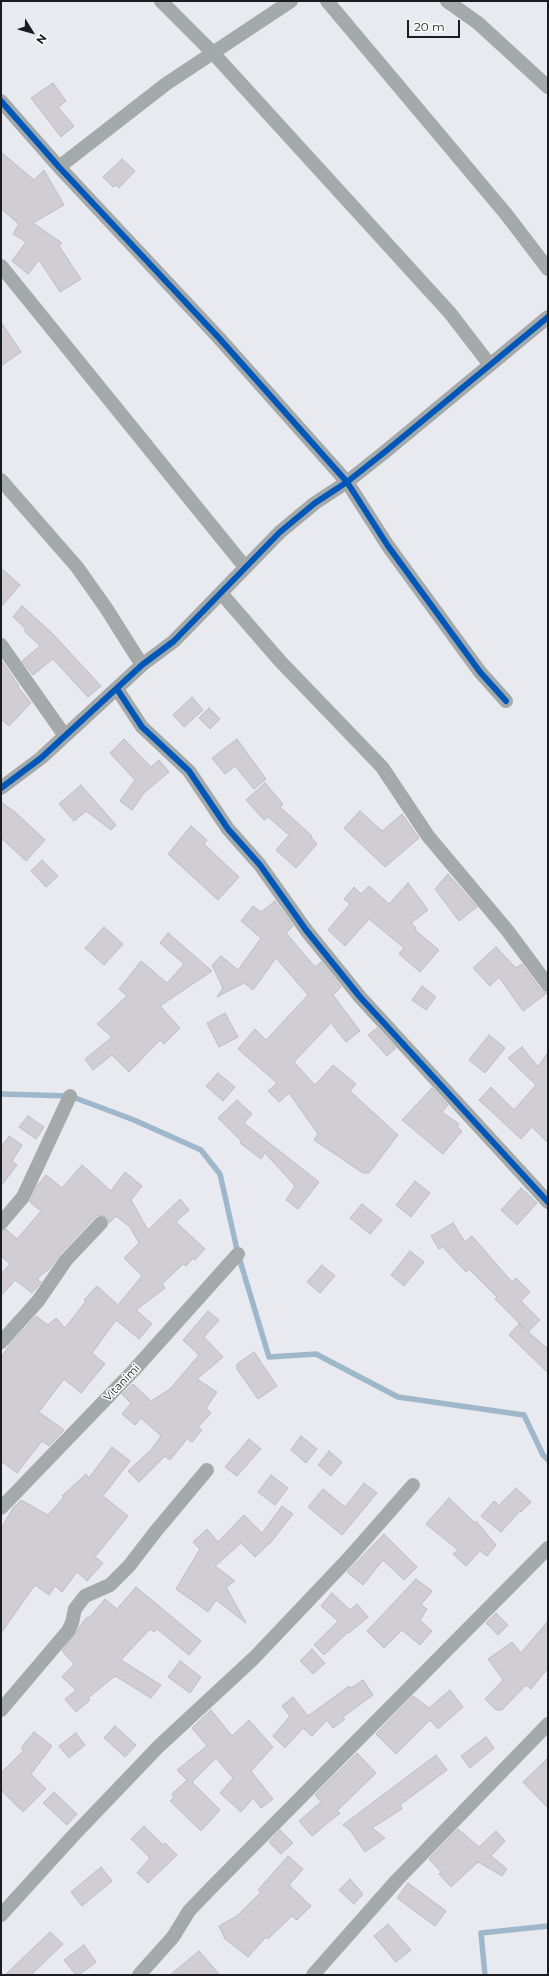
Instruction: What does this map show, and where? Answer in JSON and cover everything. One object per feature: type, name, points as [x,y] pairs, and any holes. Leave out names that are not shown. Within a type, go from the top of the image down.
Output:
[{"type":"street","points":[[162,1],[213,53],[450,313],[490,365]]},
{"type":"street","points":[[59,167],[166,84],[290,1]]},
{"type":"street","points":[[327,1],[506,214],[548,269]]},
{"type":"street","points":[[447,1],[478,23],[548,87]]},
{"type":"street","points":[[1,101],[59,167],[219,338],[347,482],[388,546],[480,672],[506,701]]},
{"type":"street","points":[[1,266],[245,567]]},
{"type":"street","points":[[1,788],[41,758],[142,665],[174,641],[280,532],[315,503],[347,482],[548,317]]},
{"type":"street","points":[[1,480],[77,567],[106,608],[142,665]]},
{"type":"street","points":[[221,593],[280,661],[382,767],[428,836],[507,930],[548,985]]},
{"type":"street","points":[[1,645],[65,736]]},
{"type":"street","points":[[117,689],[142,727],[189,771],[228,829],[260,865],[306,930],[360,997],[548,1202]]},
{"type":"street","points":[[1,1223],[23,1197],[70,1096]]},
{"type":"street","points":[[1,1342],[38,1301],[66,1260],[101,1223]]},
{"type":"street","name":"Vitanimi","points":[[1,1508],[134,1370],[238,1254]]},
{"type":"street","points":[[1,1710],[68,1631],[72,1623],[75,1609],[85,1596],[110,1585],[129,1566],[207,1470]]},
{"type":"street","points":[[1,1916],[72,1837],[158,1747],[254,1658],[348,1559],[413,1485]]},
{"type":"street","points":[[138,1975],[173,1937],[190,1911],[212,1887],[548,1548]]},
{"type":"street","points":[[313,1975],[397,1880],[548,1724]]},
{"type":"building","points":[[53,83],[66,101],[58,107],[74,126],[61,137],[31,98]]},
{"type":"building","points":[[1,152],[34,180],[44,170],[64,205],[33,223],[62,243],[59,246],[81,279],[60,292],[39,260],[28,274],[12,261],[26,242],[13,234],[19,224],[1,209]]},
{"type":"building","points":[[122,159],[135,171],[119,188],[116,185],[113,187],[103,177]]},
{"type":"building","points":[[1,322],[21,352],[1,366]]},
{"type":"building","points":[[1,568],[20,585],[1,607]]},
{"type":"building","points":[[22,606],[52,633],[101,686],[88,697],[53,659],[33,675],[22,661],[40,646],[24,631],[26,629],[13,617]]},
{"type":"building","points":[[1,660],[19,686],[18,687],[31,703],[9,726],[1,719]]},
{"type":"building","points":[[192,697],[203,710],[184,727],[173,715]]},
{"type":"building","points":[[209,708],[220,719],[210,729],[199,718]]},
{"type":"building","points":[[124,739],[151,767],[159,760],[169,772],[144,793],[132,810],[120,801],[135,780],[110,753]]},
{"type":"building","points":[[237,739],[266,779],[254,789],[235,766],[225,774],[212,758]]},
{"type":"building","points":[[265,783],[283,804],[280,807],[312,836],[311,837],[317,844],[296,868],[276,850],[289,835],[268,817],[264,820],[246,800]]},
{"type":"building","points":[[81,785],[116,825],[111,830],[86,811],[74,821],[59,804]]},
{"type":"building","points":[[1,802],[15,812],[45,840],[26,861],[1,838]]},
{"type":"building","points":[[360,811],[382,831],[402,814],[419,838],[385,867],[344,828]]},
{"type":"building","points":[[191,826],[207,840],[204,844],[239,877],[218,900],[168,854]]},
{"type":"building","points":[[42,860],[58,876],[46,887],[31,871]]},
{"type":"building","points":[[448,874],[477,907],[459,921],[435,889]]},
{"type":"building","points":[[408,883],[428,910],[411,923],[416,928],[415,930],[439,950],[420,972],[399,954],[404,948],[369,919],[345,946],[328,930],[350,904],[344,899],[354,887],[361,894],[369,886],[389,904]]},
{"type":"building","points":[[275,901],[293,926],[286,933],[315,967],[321,962],[341,987],[333,995],[360,1031],[346,1042],[331,1023],[294,1062],[315,1085],[333,1065],[356,1084],[350,1091],[398,1135],[369,1173],[363,1173],[314,1140],[318,1134],[289,1093],[279,1102],[268,1091],[277,1083],[238,1049],[255,1029],[266,1040],[308,995],[276,958],[253,990],[244,983],[217,997],[223,988],[212,965],[221,956],[238,970],[261,938],[241,921],[253,906],[261,912]]},
{"type":"building","points":[[104,927],[123,944],[104,965],[85,948]]},
{"type":"building","points":[[168,933],[212,971],[160,1006],[180,1028],[164,1044],[160,1040],[129,1072],[112,1055],[93,1070],[85,1059],[112,1037],[97,1024],[127,996],[119,989],[141,961],[167,983],[184,964],[160,943]]},
{"type":"building","points":[[496,947],[516,968],[522,964],[541,990],[547,993],[523,1011],[499,977],[490,986],[473,968]]},
{"type":"building","points":[[422,986],[436,997],[426,1010],[412,1000]]},
{"type":"building","points":[[225,1013],[238,1037],[219,1047],[207,1023]]},
{"type":"building","points":[[377,1028],[396,1048],[387,1056],[368,1035]]},
{"type":"building","points":[[489,1035],[505,1048],[485,1073],[469,1060]]},
{"type":"building","points":[[522,1047],[538,1067],[548,1052],[548,1143],[532,1127],[521,1139],[479,1100],[491,1087],[514,1110],[536,1085],[508,1058]]},
{"type":"building","points":[[218,1073],[235,1087],[223,1101],[206,1086]]},
{"type":"building","points":[[432,1088],[448,1105],[442,1112],[459,1124],[457,1127],[462,1131],[443,1154],[402,1120]]},
{"type":"building","points":[[237,1100],[252,1114],[244,1123],[319,1182],[298,1209],[286,1200],[295,1186],[265,1153],[261,1159],[240,1143],[242,1142],[218,1118]]},
{"type":"building","points":[[28,1116],[44,1127],[36,1139],[19,1127]]},
{"type":"building","points":[[9,1136],[22,1145],[12,1161],[17,1165],[1,1186],[1,1147]]},
{"type":"building","points":[[82,1165],[111,1191],[125,1172],[142,1186],[131,1200],[148,1230],[180,1199],[189,1210],[176,1222],[205,1249],[195,1260],[193,1258],[186,1266],[183,1264],[162,1284],[165,1288],[136,1310],[152,1324],[139,1339],[116,1320],[92,1353],[105,1364],[81,1393],[64,1379],[39,1412],[64,1430],[49,1446],[42,1441],[17,1473],[1,1461],[1,1358],[10,1344],[36,1316],[48,1325],[56,1318],[65,1328],[86,1301],[84,1300],[97,1286],[118,1305],[142,1276],[124,1258],[139,1243],[130,1227],[116,1216],[109,1223],[107,1217],[99,1215],[96,1216],[60,1254],[50,1268],[37,1279],[41,1282],[32,1293],[15,1280],[1,1296],[1,1274],[10,1264],[1,1256],[1,1231],[6,1229],[17,1239],[41,1211],[30,1202],[37,1186],[46,1175],[62,1188]]},
{"type":"building","points":[[415,1181],[430,1193],[411,1217],[396,1205]]},
{"type":"building","points":[[521,1188],[537,1203],[517,1225],[501,1210]]},
{"type":"building","points":[[362,1204],[382,1220],[370,1234],[350,1218]]},
{"type":"building","points":[[453,1223],[465,1242],[472,1236],[512,1282],[516,1278],[530,1292],[521,1301],[540,1320],[528,1332],[548,1349],[548,1373],[509,1335],[519,1324],[527,1331],[495,1299],[497,1297],[469,1269],[466,1272],[443,1247],[439,1249],[431,1236]]},
{"type":"building","points":[[410,1251],[424,1262],[404,1286],[391,1275]]},
{"type":"building","points":[[322,1265],[335,1276],[320,1293],[307,1282]]},
{"type":"building","points":[[208,1311],[219,1320],[204,1337],[223,1357],[197,1379],[217,1392],[206,1408],[211,1413],[198,1427],[202,1430],[192,1442],[187,1439],[170,1460],[165,1456],[139,1482],[128,1471],[151,1450],[161,1436],[141,1418],[135,1425],[122,1414],[131,1403],[122,1394],[133,1384],[151,1401],[170,1389],[199,1355],[183,1340]]},
{"type":"building","points":[[254,1352],[277,1386],[258,1399],[237,1369],[237,1364]]},
{"type":"building","points":[[301,1436],[317,1449],[306,1463],[291,1450]]},
{"type":"building","points":[[249,1439],[261,1449],[237,1476],[225,1467]]},
{"type":"building","points":[[112,1447],[130,1461],[103,1496],[128,1516],[95,1557],[103,1563],[87,1581],[77,1572],[62,1592],[55,1586],[49,1595],[35,1585],[1,1633],[1,1529],[13,1508],[21,1500],[48,1515],[64,1497],[62,1496],[86,1474],[89,1478]]},
{"type":"building","points":[[329,1451],[342,1462],[331,1476],[318,1465]]},
{"type":"building","points":[[271,1475],[288,1488],[275,1505],[258,1492]]},
{"type":"building","points":[[364,1483],[377,1493],[342,1535],[308,1507],[323,1489],[345,1507]]},
{"type":"building","points":[[516,1488],[531,1502],[521,1512],[520,1511],[501,1532],[481,1516],[494,1501],[499,1505]]},
{"type":"building","points":[[449,1498],[475,1523],[476,1521],[496,1545],[487,1556],[480,1551],[466,1566],[453,1554],[458,1550],[426,1524]]},
{"type":"building","points":[[282,1506],[293,1514],[271,1542],[255,1557],[241,1543],[215,1566],[235,1581],[226,1587],[246,1623],[216,1600],[208,1612],[176,1589],[200,1549],[193,1542],[207,1529],[218,1542],[244,1515],[262,1533]]},
{"type":"building","points":[[384,1534],[417,1567],[404,1580],[383,1560],[363,1585],[347,1572]]},
{"type":"building","points":[[416,1579],[432,1591],[421,1605],[427,1609],[420,1620],[432,1631],[420,1645],[402,1630],[384,1648],[367,1631]]},
{"type":"building","points":[[136,1587],[201,1641],[189,1655],[157,1629],[154,1632],[150,1629],[121,1660],[161,1685],[151,1698],[115,1676],[88,1698],[90,1700],[76,1712],[65,1699],[76,1690],[62,1677],[74,1664],[62,1651],[87,1617],[89,1618],[105,1599],[117,1609]]},
{"type":"building","points":[[332,1593],[350,1610],[357,1604],[368,1617],[349,1633],[348,1632],[324,1655],[314,1645],[338,1621],[321,1606]]},
{"type":"building","points":[[496,1613],[508,1625],[498,1635],[486,1623]]},
{"type":"building","points":[[548,1621],[548,1668],[531,1689],[526,1685],[502,1710],[496,1710],[485,1699],[503,1680],[488,1659],[512,1642],[521,1653]]},
{"type":"building","points":[[312,1649],[325,1663],[313,1674],[300,1661]]},
{"type":"building","points":[[180,1661],[201,1677],[190,1693],[168,1677]]},
{"type":"building","points":[[363,1680],[373,1695],[343,1717],[345,1719],[333,1728],[327,1720],[312,1736],[303,1728],[285,1748],[273,1736],[290,1716],[282,1706],[293,1697],[308,1716],[349,1686],[351,1688]]},
{"type":"building","points":[[450,1690],[463,1707],[438,1729],[430,1720],[396,1754],[376,1734],[413,1696],[429,1708]]},
{"type":"building","points":[[211,1710],[232,1736],[249,1720],[273,1747],[251,1771],[273,1799],[261,1808],[253,1798],[241,1812],[220,1793],[233,1778],[216,1758],[192,1782],[220,1810],[201,1831],[170,1801],[174,1797],[172,1794],[187,1780],[177,1770],[207,1746],[192,1728]]},
{"type":"building","points":[[115,1726],[136,1745],[125,1757],[104,1738]]},
{"type":"building","points":[[34,1732],[52,1746],[31,1774],[46,1789],[23,1812],[1,1790],[1,1773],[24,1750],[21,1748]]},
{"type":"building","points":[[76,1733],[85,1745],[69,1758],[59,1746]]},
{"type":"building","points":[[486,1737],[494,1748],[470,1768],[461,1756]]},
{"type":"building","points":[[357,1753],[376,1773],[337,1811],[340,1813],[312,1836],[299,1821],[321,1802],[315,1795]]},
{"type":"building","points":[[436,1755],[447,1770],[400,1805],[402,1809],[372,1828],[385,1838],[365,1852],[350,1830],[343,1825]]},
{"type":"building","points":[[548,1758],[548,1808],[523,1782]]},
{"type":"building","points":[[54,1792],[77,1814],[67,1825],[43,1803]]},
{"type":"building","points":[[144,1826],[163,1845],[165,1843],[177,1855],[148,1883],[137,1873],[150,1858],[131,1839]]},
{"type":"building","points":[[458,1829],[479,1847],[496,1831],[505,1841],[491,1856],[507,1869],[502,1876],[478,1862],[451,1887],[439,1874],[441,1872],[429,1859]]},
{"type":"building","points":[[280,1830],[293,1843],[281,1854],[269,1842]]},
{"type":"building","points":[[288,1856],[303,1869],[289,1885],[311,1906],[297,1920],[292,1916],[268,1939],[266,1937],[248,1957],[225,1939],[219,1926],[237,1916],[261,1892],[258,1890]]},
{"type":"building","points":[[101,1867],[112,1881],[82,1906],[71,1892]]},
{"type":"building","points":[[350,1879],[363,1894],[354,1904],[339,1890]]},
{"type":"building","points":[[408,1883],[446,1911],[435,1926],[397,1898]]},
{"type":"building","points":[[388,1924],[411,1950],[396,1962],[374,1936]]},
{"type":"building","points":[[50,1932],[63,1944],[31,1975],[5,1975]]},
{"type":"building","points":[[84,1945],[96,1962],[79,1975],[76,1975],[64,1960]]},
{"type":"building","points":[[199,1951],[220,1975],[170,1975]]},
{"type":"waterway","points":[[1,1094],[70,1096],[134,1120],[201,1150],[220,1174],[238,1254],[269,1357],[316,1354],[398,1397],[524,1415],[543,1455],[548,1460]]},
{"type":"waterway","points":[[485,1975],[481,1933],[548,1926]]},
{"type":"cycle path","points":[[1,101],[59,167],[219,338],[347,482],[388,546],[480,672],[506,701]]},
{"type":"cycle path","points":[[1,788],[41,758],[142,665],[174,641],[280,532],[315,503],[347,482],[386,451],[548,317]]},
{"type":"cycle path","points":[[117,689],[142,727],[189,771],[228,829],[260,865],[306,930],[360,997],[548,1202]]}]
